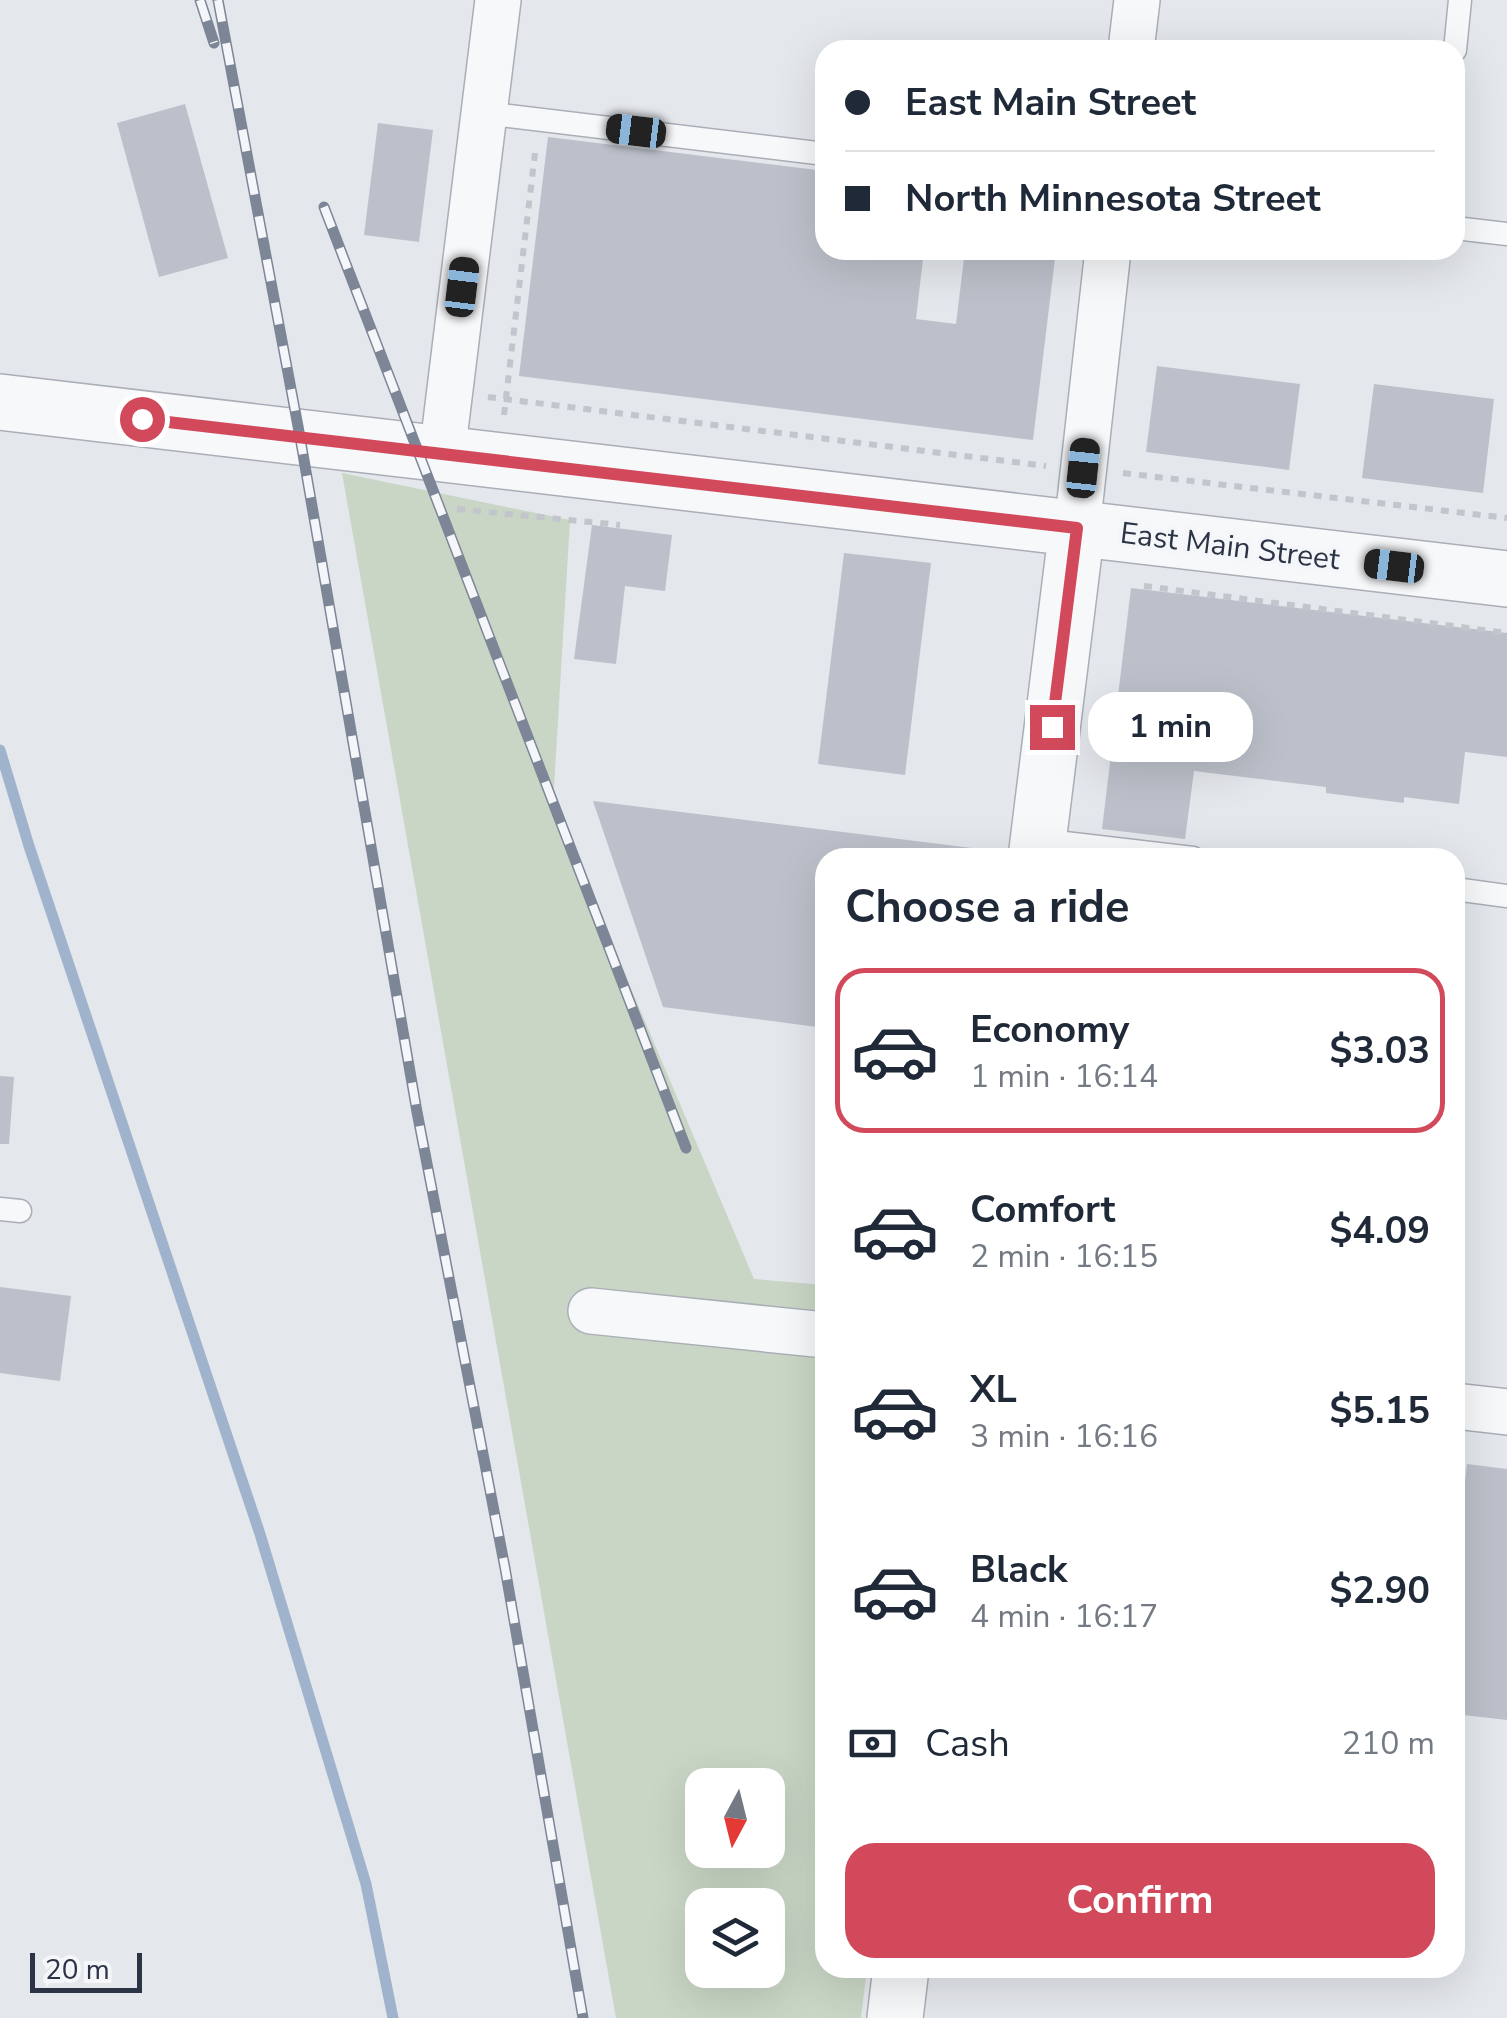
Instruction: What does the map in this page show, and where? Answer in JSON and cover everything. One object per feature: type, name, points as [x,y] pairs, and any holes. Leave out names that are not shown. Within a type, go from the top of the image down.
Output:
[{"type":"street","points":[[442,454],[498,0]]},
{"type":"street","points":[[1132,40],[1136,0]]},
{"type":"street","points":[[1038,848],[1107,260]]},
{"type":"street","name":"East Main Street","points":[[12,404],[500,461],[1074,552],[1507,579]]},
{"type":"street","points":[[590,1311],[815,1333]]},
{"type":"street","points":[[1465,1407],[1507,1412]]},
{"type":"street","points":[[894,2018],[900,1978]]},
{"type":"lane","points":[[1455,40],[1460,0]]},
{"type":"lane","points":[[484,113],[815,153]]},
{"type":"lane","points":[[1465,229],[1507,234]]},
{"type":"lane","points":[[1465,890],[1507,896]]},
{"type":"path","points":[[500,461],[536,152]]},
{"type":"path","points":[[450,392],[1507,518]]},
{"type":"path","points":[[457,509],[629,526]]},
{"type":"path","points":[[1074,552],[1166,591],[1507,633]]},
{"type":"green space","points":[[342,473],[570,520],[553,804],[754,1279],[815,1284],[815,1978],[866,1978],[861,2018],[616,2018]]},
{"type":"building","points":[[185,104],[228,258],[159,277],[117,123]]},
{"type":"building","points":[[378,123],[433,130],[419,242],[364,235]]},
{"type":"building","points":[[548,137],[815,170],[815,260],[923,260],[916,319],[956,324],[964,260],[1055,260],[1033,440],[519,376]]},
{"type":"building","points":[[1157,366],[1300,384],[1289,470],[1146,452]]},
{"type":"building","points":[[1374,384],[1494,399],[1483,493],[1362,478]]},
{"type":"building","points":[[592,525],[672,535],[665,591],[625,586],[616,664],[574,659]]},
{"type":"building","points":[[844,553],[931,563],[905,775],[818,764]]},
{"type":"building","points":[[1131,588],[1507,633],[1507,757],[1465,752],[1459,804],[1404,797],[1404,803],[1326,793],[1326,787],[1194,771],[1185,839],[1102,829]]},
{"type":"building","points":[[593,801],[972,848],[815,848],[815,1027],[663,1007]]},
{"type":"building","points":[[0,1076],[14,1077],[9,1144],[0,1144]]},
{"type":"building","points":[[0,1287],[71,1296],[60,1381],[0,1373]]},
{"type":"building","points":[[1467,1464],[1507,1469],[1507,1720],[1465,1715]]},
{"type":"waterway","points":[[0,750],[260,1534],[366,1884],[393,2018]]},
{"type":"railway","points":[[200,0],[214,43]]},
{"type":"railway","points":[[218,0],[300,437],[417,1112],[505,1568],[583,2018]]},
{"type":"railway","points":[[324,207],[686,1148]]},
{"type":"route","points":[[142,419],[1077,528],[1052,727]]}]
